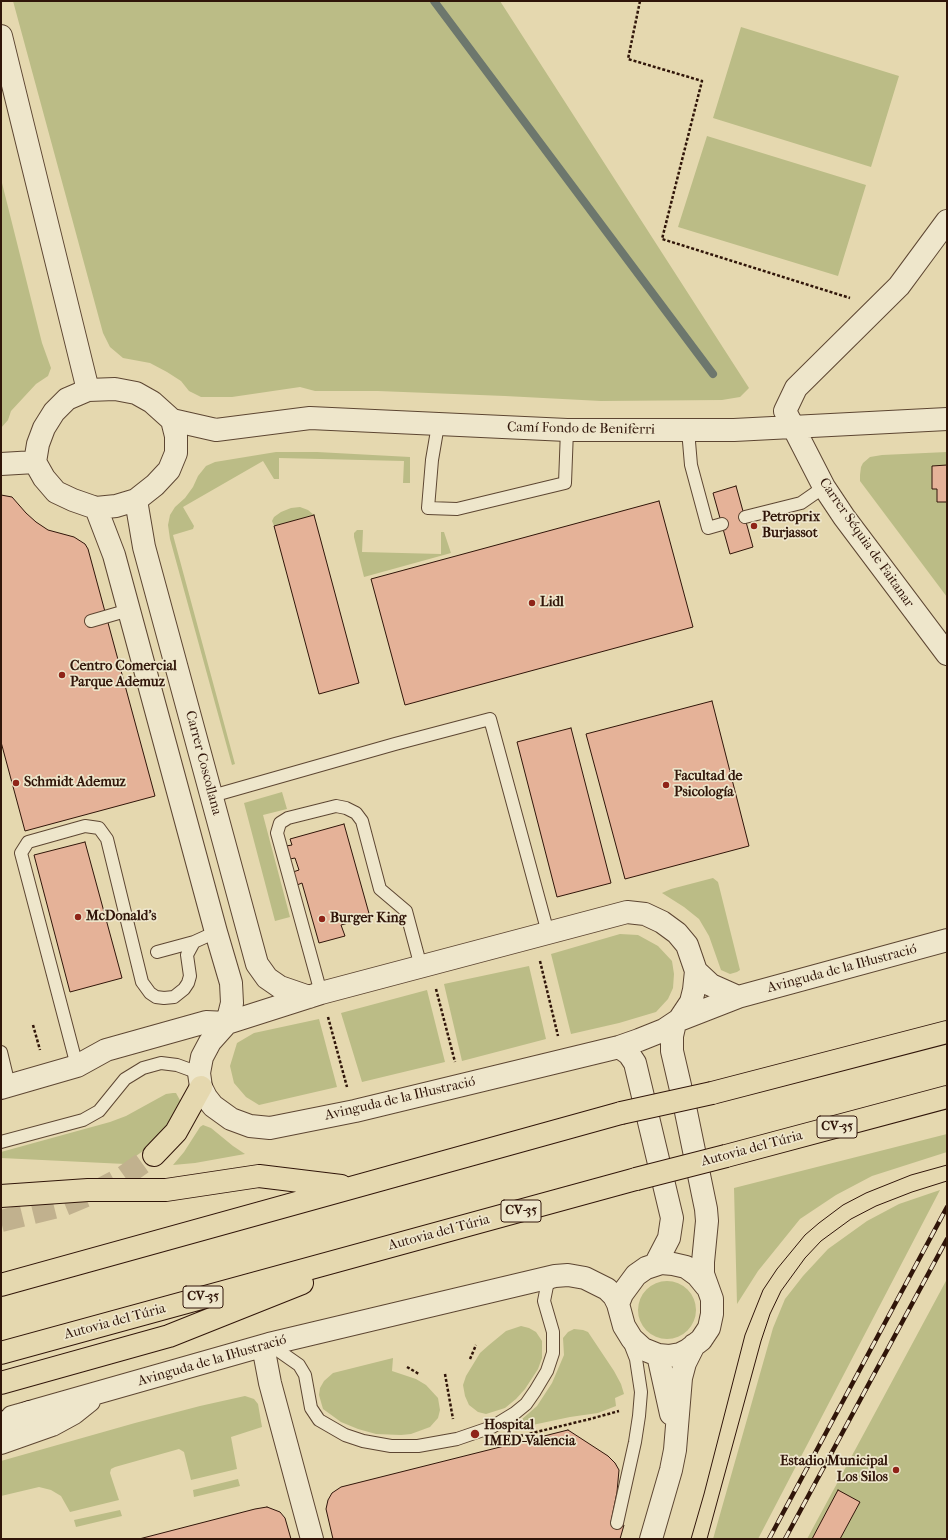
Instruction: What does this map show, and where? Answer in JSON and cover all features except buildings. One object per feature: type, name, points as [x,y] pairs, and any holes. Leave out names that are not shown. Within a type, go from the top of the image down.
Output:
[{"type":"highway","points":[[1,1285],[621,1113],[712,1093],[947,1032]]},
{"type":"highway","points":[[154,1155],[176,1132],[200,1080]]},
{"type":"highway","name":"Autovia del Túria","points":[[1,1352],[636,1179],[947,1097]]},
{"type":"highway","points":[[1,1196],[88,1190],[166,1190],[259,1176],[353,1187]]},
{"type":"highway","points":[[1,1383],[169,1336],[405,1242]]},
{"type":"street","points":[[1,36],[88,390]]},
{"type":"street","points":[[877,309],[899,286],[947,221]]},
{"type":"street","name":"Carrer Séquia de Faitanar","points":[[877,309],[796,388],[785,411],[824,487],[844,517],[947,654]]},
{"type":"street","points":[[115,389],[136,393],[152,402],[172,420],[176,436],[176,453],[169,470],[155,485],[136,500],[116,506],[96,508],[73,500],[56,492],[44,478],[35,462],[44,428],[54,412],[67,399],[88,390],[115,389]]},
{"type":"street","name":"Camí Fondo de Beniferri","points":[[172,420],[216,430],[310,418],[567,430],[688,430],[793,428],[947,419]]},
{"type":"street","name":"Camí Fondo de Beniferri","points":[[176,453],[216,430]]},
{"type":"street","points":[[1,464],[35,462]]},
{"type":"street","name":"Carrer Coscollana","points":[[136,500],[144,547],[258,964],[268,978],[280,987],[319,1000]]},
{"type":"street","points":[[96,508],[114,555],[231,983],[232,1003],[226,1023],[210,1042],[202,1057],[200,1080]]},
{"type":"street","name":"Avinguda de la Il·lustració","points":[[5,1086],[77,1066],[106,1050],[206,1022],[226,1023],[428,974],[548,933],[627,912],[645,914],[662,922],[677,933],[687,945],[696,971],[694,990],[691,1002],[677,1022]]},
{"type":"street","name":"Avinguda de la Il·lustració","points":[[200,1080],[206,1097],[213,1106],[231,1118],[250,1126],[270,1128],[355,1111],[619,1047],[664,1030],[677,1022],[738,997],[947,940]]},
{"type":"street","name":"Avinguda de la Il·lustració","points":[[696,971],[711,985],[738,997]]},
{"type":"street","points":[[677,1022],[672,1036],[672,1052],[706,1209],[703,1274],[712,1300],[712,1314],[709,1328],[701,1340],[680,1354],[669,1356],[658,1355],[643,1349],[632,1339],[624,1326],[618,1304],[622,1294],[636,1275],[646,1268],[661,1263],[686,1267],[698,1275],[706,1286]]},
{"type":"street","points":[[619,1047],[629,1054],[634,1063],[672,1218],[669,1238],[655,1265]]},
{"type":"street","name":"Avinguda de la Il·lustració","points":[[1,1420],[266,1345],[555,1276],[568,1275],[584,1278],[597,1283],[611,1292],[618,1304]]},
{"type":"street","points":[[266,1345],[270,1383],[312,1539]]},
{"type":"street","points":[[651,1539],[671,1470],[675,1450],[681,1378],[685,1363],[694,1345]]},
{"type":"street","points":[[658,1355],[676,1430]]},
{"type":"street","name":"Avinguda de la Il·lustració","points":[[1,1443],[52,1426],[74,1413],[100,1392]]},
{"type":"street","points":[[1,1424],[30,1412]]},
{"type":"lane","points":[[438,425],[432,460],[428,508],[457,509],[566,483],[567,430]]},
{"type":"lane","points":[[688,430],[691,465],[708,528],[722,524]]},
{"type":"lane","points":[[744,517],[801,503],[824,487]]},
{"type":"lane","points":[[91,621],[129,610]]},
{"type":"lane","points":[[212,796],[490,719],[548,933]]},
{"type":"lane","points":[[319,1000],[277,833],[280,823],[288,818],[336,806],[346,808],[356,813],[362,821],[380,888],[406,911],[428,974]]},
{"type":"lane","points":[[77,1066],[21,853],[28,842],[85,826],[99,828],[107,839],[142,982],[150,993],[156,997],[174,997],[184,989],[190,976],[187,955],[194,942]]},
{"type":"lane","points":[[157,952],[194,942],[216,932]]},
{"type":"lane","points":[[1,1052],[5,1086]]},
{"type":"lane","points":[[1,1142],[83,1120],[99,1111],[125,1079],[143,1068],[161,1063],[177,1065],[200,1080]]},
{"type":"lane","points":[[266,1345],[299,1365],[305,1375],[311,1408],[319,1420],[340,1432],[363,1441],[391,1446],[418,1446],[457,1439],[492,1427],[515,1414],[526,1404],[535,1391],[547,1371],[553,1353],[552,1332],[544,1301],[547,1286],[555,1276]]},
{"type":"lane","points":[[617,1523],[635,1442],[640,1392],[636,1359],[624,1326]]},
{"type":"path","points":[[640,1],[628,59],[702,81],[662,239],[857,300],[877,309]]},
{"type":"path","points":[[540,960],[559,1040]]},
{"type":"path","points":[[428,974],[455,1064]]},
{"type":"path","points":[[319,1000],[348,1090]]},
{"type":"path","points":[[33,1025],[40,1051]]},
{"type":"path","points":[[470,1358],[476,1345]]},
{"type":"path","points":[[407,1367],[419,1374]]},
{"type":"path","points":[[445,1374],[457,1439]]},
{"type":"path","points":[[590,1419],[619,1411]]},
{"type":"green space","points":[[13,1],[500,1],[749,388],[740,397],[722,400],[601,401],[378,391],[315,391],[300,387],[232,397],[201,397],[189,391],[181,381],[150,363],[123,358],[110,347],[103,333]]},
{"type":"green space","points":[[741,27],[899,76],[871,167],[713,118]]},
{"type":"green space","points":[[707,136],[866,185],[838,276],[678,227]]},
{"type":"green space","points":[[1,179],[42,343],[51,368],[48,376],[36,384],[11,411],[8,420],[1,428]]},
{"type":"green space","points":[[276,452],[317,452],[410,457],[410,483],[403,483],[404,461],[279,458],[279,479],[274,479],[263,461],[183,507],[194,526],[193,529],[173,535],[235,764],[232,765],[170,539],[168,525],[170,515],[175,507],[185,498],[193,487],[198,476],[206,466],[215,462]]},
{"type":"green space","points":[[947,452],[947,597],[860,481],[860,475],[863,463],[870,457],[882,455]]},
{"type":"green space","points":[[300,507],[308,510],[314,515],[274,526],[272,521],[274,517],[291,508]]},
{"type":"green space","points":[[357,530],[363,530],[362,552],[441,554],[441,532],[444,532],[451,553],[364,577],[354,537],[354,533]]},
{"type":"green space","points":[[282,792],[287,809],[263,815],[290,917],[275,921],[244,803]]},
{"type":"green space","points":[[713,878],[718,882],[740,970],[730,974],[721,970],[709,936],[699,919],[662,893],[671,889]]},
{"type":"green space","points":[[620,934],[638,935],[658,946],[672,961],[674,974],[673,988],[668,999],[656,1012],[619,1023],[571,1034],[551,954]]},
{"type":"green space","points":[[529,966],[546,1039],[462,1061],[444,984]]},
{"type":"green space","points":[[427,990],[445,1062],[362,1082],[341,1013]]},
{"type":"green space","points":[[319,1019],[337,1087],[259,1105],[246,1097],[234,1083],[230,1066],[237,1043],[254,1033]]},
{"type":"green space","points":[[176,1093],[181,1102],[171,1121],[147,1148],[125,1164],[1,1158],[1,1152],[110,1122],[126,1116],[166,1094]]},
{"type":"green space","points":[[203,1125],[211,1128],[245,1154],[195,1163],[173,1165]]},
{"type":"green space","points":[[947,1134],[947,1152],[872,1176],[836,1195],[800,1219],[758,1271],[737,1304],[734,1188]]},
{"type":"green space","points":[[940,1190],[758,1539],[713,1539],[773,1328],[785,1299],[803,1276],[828,1249],[867,1221],[899,1204]]},
{"type":"green space","name":"Estadio Municipal Los Silos","points":[[947,1279],[947,1539],[807,1539],[882,1400]]},
{"type":"green space","points":[[661,1281],[673,1281],[688,1289],[696,1304],[696,1316],[688,1331],[673,1339],[661,1339],[646,1331],[638,1316],[638,1304],[646,1289]]},
{"type":"green space","points":[[521,1326],[536,1332],[542,1341],[542,1358],[538,1369],[525,1389],[505,1408],[486,1414],[478,1412],[469,1405],[465,1396],[463,1385],[466,1376],[480,1353],[506,1331]]},
{"type":"green space","points":[[574,1329],[588,1332],[614,1371],[621,1384],[624,1394],[615,1398],[616,1406],[598,1413],[570,1417],[523,1427],[521,1420],[537,1406],[552,1383],[564,1355],[563,1338],[568,1332]]},
{"type":"green space","points":[[393,1358],[392,1371],[416,1379],[426,1385],[438,1398],[440,1410],[438,1418],[430,1427],[411,1434],[376,1434],[341,1422],[323,1409],[319,1395],[320,1388],[324,1381],[333,1373]]},
{"type":"green space","points":[[245,1396],[254,1399],[258,1404],[262,1427],[231,1437],[237,1469],[191,1480],[184,1452],[179,1449],[111,1469],[110,1473],[119,1500],[70,1512],[61,1496],[51,1490],[39,1487],[1,1496],[1,1461],[135,1423]]},
{"type":"green space","points":[[238,1479],[240,1486],[194,1497],[193,1490]]},
{"type":"green space","points":[[120,1510],[122,1516],[76,1527],[74,1520]]},
{"type":"waterway","points":[[434,1],[713,374]]},
{"type":"tunnel","points":[[1,1221],[62,1206],[91,1194],[123,1177],[154,1155]]},
{"type":"tram line","points":[[691,1539],[745,1335],[763,1290],[777,1269],[805,1235],[843,1205],[866,1193],[911,1175],[947,1165]]},
{"type":"tram line","points":[[707,1539],[761,1341],[770,1314],[781,1291],[805,1258],[821,1241],[851,1219],[876,1206],[912,1192],[947,1181]]},
{"type":"railway","points":[[769,1539],[947,1207]]},
{"type":"railway","points":[[785,1539],[947,1239]]},
{"type":"place","name":"Petroprix Burjassot","points":[[754,526]]},
{"type":"place","name":"Lidl","points":[[532,603]]},
{"type":"place","name":"Centro Comercial Parque Ademuz","points":[[62,675]]},
{"type":"place","name":"Schmidt Ademuz","points":[[16,783]]},
{"type":"place","name":"Facultad de Psicología","points":[[666,785]]},
{"type":"place","name":"McDonald's","points":[[78,917]]},
{"type":"place","name":"Burger King","points":[[322,919]]},
{"type":"place","name":"Hospital IMED-Valencia","points":[[475,1434]]},
{"type":"place","name":"Estadio Municipal Los Silos","points":[[896,1470]]}]
